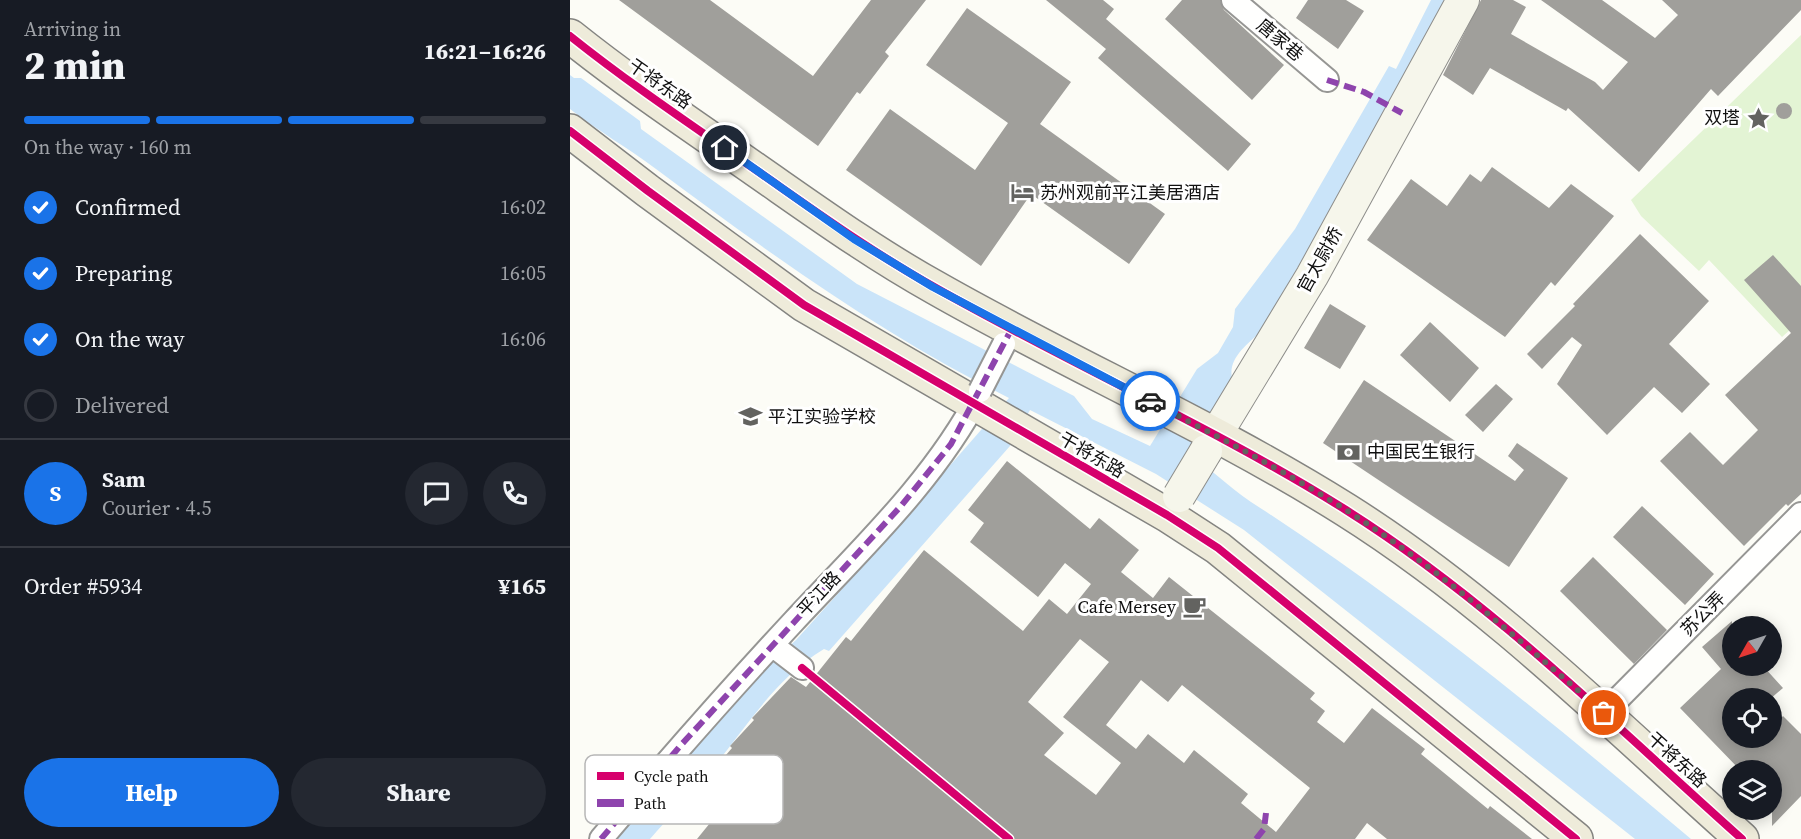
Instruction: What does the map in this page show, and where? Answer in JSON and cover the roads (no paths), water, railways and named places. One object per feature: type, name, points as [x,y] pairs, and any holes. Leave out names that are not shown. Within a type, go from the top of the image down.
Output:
[{"type":"main road","name":"干将东路","points":[[570,36],[617,73],[854,239],[1007,337],[1152,402],[1209,439],[1346,510],[1441,576],[1502,624],[1742,839]]},
{"type":"main road","name":"干将东路","points":[[570,131],[804,305],[979,402],[1026,434],[1173,505],[1218,548],[1576,839]]},
{"type":"street","name":"唐家巷","points":[[1233,0],[1327,80]]},
{"type":"street","name":"官太尉桥","points":[[1173,505],[1209,439],[1312,276],[1463,0]]},
{"type":"street","name":"平江路","points":[[677,755],[901,506],[951,444],[979,402],[1007,337]]},
{"type":"street","name":"苏公弄","points":[[1604,713],[1801,514]]},
{"type":"street","points":[[775,647],[802,668]]},
{"type":"street","name":"平江路","points":[[601,839],[615,824]]},
{"type":"water","points":[[1431,0],[1455,0],[1260,332],[1236,358],[1232,378],[1186,453],[1243,496],[1365,580],[1476,663],[1691,839],[1635,839],[1244,530],[1156,474],[1030,410],[1010,446],[829,651],[824,649],[808,660],[779,686],[723,755],[689,755],[749,684],[796,640],[834,598],[1009,398],[962,374],[871,320],[784,262],[570,109],[570,75],[574,78],[581,78],[640,121],[641,129],[857,284],[1074,396],[1092,419],[1150,446],[1197,369],[1218,353],[1233,327],[1235,309],[1295,229],[1389,66],[1396,69]]},
{"type":"water","points":[[630,824],[663,824],[650,839],[617,839]]},
{"type":"place","name":"双塔","points":[[1758,118]]},
{"type":"place","name":"苏州观前平江美居酒店","points":[[1022,193]]},
{"type":"place","name":"平江实验学校","points":[[750,417]]},
{"type":"place","name":"中国民生银行","points":[[1349,452]]},
{"type":"place","name":"Cafe Mersey","points":[[1194,607]]}]
